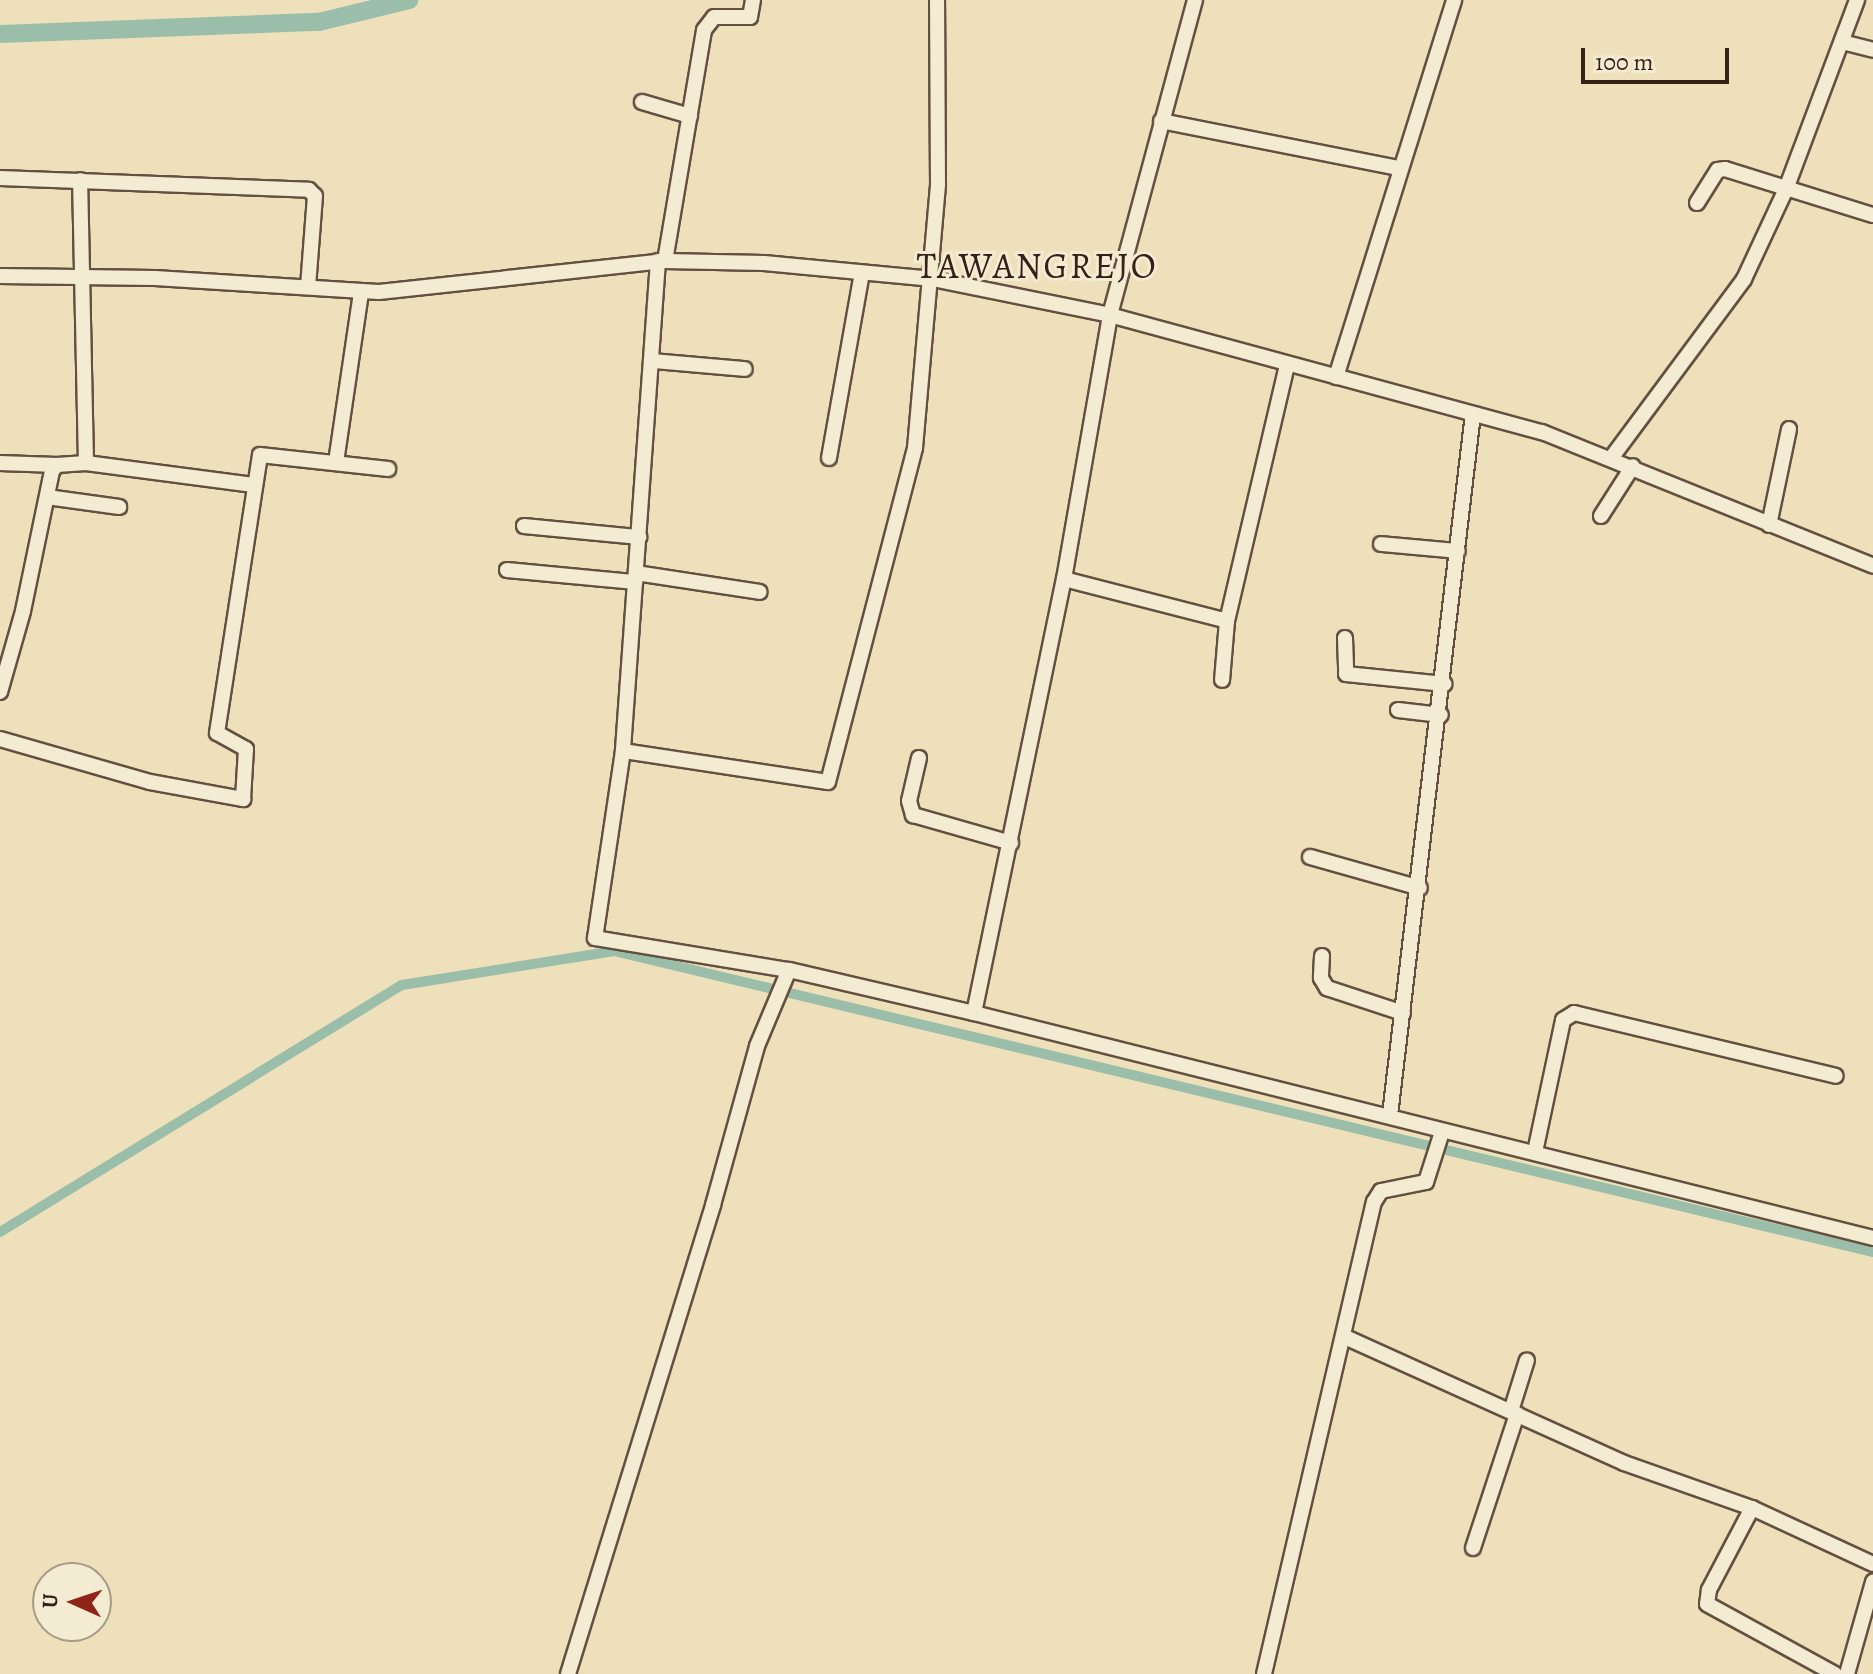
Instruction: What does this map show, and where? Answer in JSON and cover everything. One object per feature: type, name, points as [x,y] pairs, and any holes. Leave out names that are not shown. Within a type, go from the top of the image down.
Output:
[{"type":"street","points":[[753,0],[750,17],[714,17],[707,24],[661,261],[623,751],[595,938],[789,973],[974,1013],[1390,1115],[1441,1134],[1535,1152],[1873,1238]]},
{"type":"street","points":[[623,751],[828,782],[915,448],[933,279],[937,0]]},
{"type":"street","points":[[974,1013],[1064,579],[1110,315],[1195,0]]},
{"type":"street","points":[[1336,377],[1398,168],[1420,117],[1454,0]]},
{"type":"street","points":[[1612,457],[1722,314],[1786,189],[1857,0]]},
{"type":"street","points":[[1842,42],[1873,50]]},
{"type":"street","points":[[642,102],[690,116]]},
{"type":"street","points":[[1161,121],[1398,168]]},
{"type":"street","points":[[1697,203],[1720,169],[1873,215]]},
{"type":"street","points":[[0,178],[313,191],[308,287]]},
{"type":"street","points":[[80,180],[86,463]]},
{"type":"street","points":[[0,276],[82,274],[361,292],[661,261],[764,263],[933,279],[1110,315],[1473,414],[1612,457],[1873,566]]},
{"type":"street","points":[[829,458],[862,273]]},
{"type":"street","points":[[336,462],[361,292]]},
{"type":"street","points":[[653,361],[745,369]]},
{"type":"street","points":[[1222,680],[1227,621],[1287,365]]},
{"type":"street","points":[[1390,1115],[1441,715],[1473,414]]},
{"type":"street","points":[[1769,525],[1789,429]]},
{"type":"street","points":[[0,739],[150,782],[243,799],[246,749],[217,733],[254,485],[263,453],[388,469]]},
{"type":"street","points":[[0,463],[86,463],[254,485]]},
{"type":"street","points":[[0,692],[57,465]]},
{"type":"street","points":[[1601,516],[1633,466]]},
{"type":"street","points":[[47,497],[119,507]]},
{"type":"street","points":[[524,526],[639,537]]},
{"type":"street","points":[[1381,544],[1458,551]]},
{"type":"street","points":[[507,570],[636,577],[760,592]]},
{"type":"street","points":[[1064,579],[1227,621]]},
{"type":"street","points":[[1345,638],[1346,674],[1444,684]]},
{"type":"street","points":[[1398,710],[1441,715]]},
{"type":"street","points":[[919,758],[909,801],[913,815],[1011,843]]},
{"type":"street","points":[[1310,857],[1420,888]]},
{"type":"street","points":[[1322,956],[1321,978],[1327,988],[1403,1013]]},
{"type":"street","points":[[568,1674],[757,1046],[781,999],[789,973]]},
{"type":"street","points":[[1535,1152],[1563,1020],[1574,1013],[1836,1076]]},
{"type":"street","points":[[1264,1674],[1305,1484],[1345,1337],[1376,1196],[1426,1182],[1441,1134]]},
{"type":"street","points":[[1345,1337],[1624,1463],[1752,1508],[1873,1564]]},
{"type":"street","points":[[1473,1548],[1527,1360]]},
{"type":"street","points":[[1752,1508],[1714,1579],[1707,1604],[1835,1674]]},
{"type":"street","points":[[1847,1674],[1873,1582]]},
{"type":"waterway","points":[[0,34],[319,22],[409,0]]},
{"type":"waterway","points":[[0,1232],[402,985],[614,951],[1873,1252]]},
{"type":"district","name":"TAWANGREJO","points":[[1037,266]]}]
